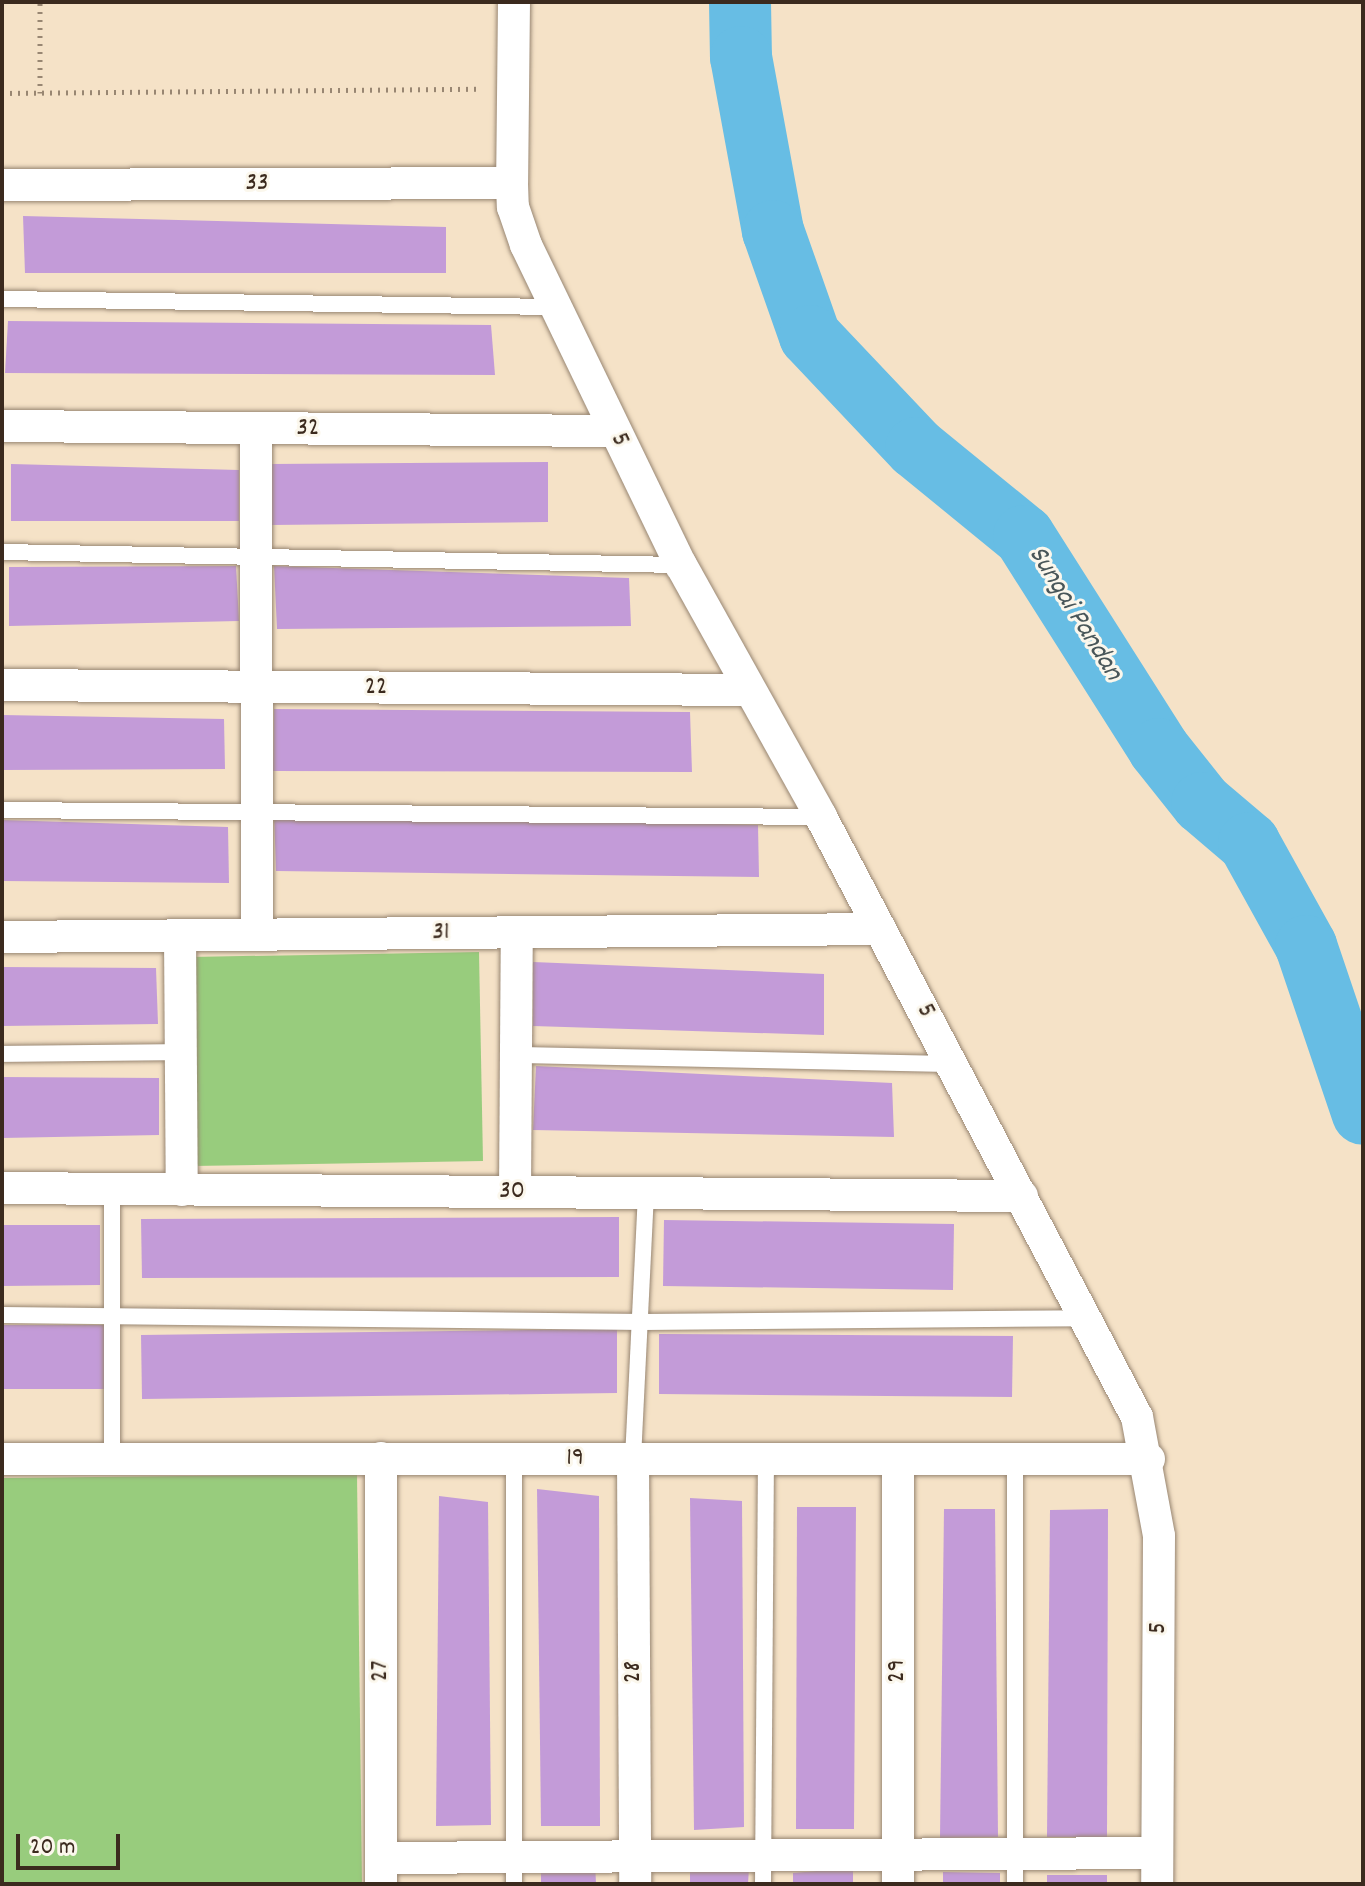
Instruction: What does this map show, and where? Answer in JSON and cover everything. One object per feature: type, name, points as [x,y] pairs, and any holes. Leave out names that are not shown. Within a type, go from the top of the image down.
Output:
[{"type":"street","name":"5","points":[[514,2],[513,207],[526,245],[681,565],[954,1064],[1089,1318],[1137,1417],[1149,1459],[1159,1536],[1157,1868]]},
{"type":"street","name":"33","points":[[2,185],[512,183]]},
{"type":"street","name":"32","points":[[2,426],[614,431]]},
{"type":"street","points":[[256,429],[257,934]]},
{"type":"street","name":"22","points":[[2,685],[749,690]]},
{"type":"street","name":"31","points":[[2,937],[880,929]]},
{"type":"street","points":[[515,1192],[517,932]]},
{"type":"street","points":[[180,935],[182,1190]]},
{"type":"street","name":"30","points":[[2,1188],[1022,1196]]},
{"type":"street","name":"27","points":[[381,1458],[381,1871]]},
{"type":"street","name":"19","points":[[2,1459],[1149,1459]]},
{"type":"street","name":"28","points":[[633,1459],[635,1871]]},
{"type":"street","name":"29","points":[[898,1459],[898,1870]]},
{"type":"street","points":[[381,1871],[1157,1868]]},
{"type":"lane","points":[[2,299],[557,307]]},
{"type":"lane","points":[[2,552],[681,565]]},
{"type":"lane","points":[[2,810],[821,817]]},
{"type":"lane","points":[[2,1054],[181,1052]]},
{"type":"lane","points":[[517,1055],[954,1064]]},
{"type":"lane","points":[[112,1189],[112,1459]]},
{"type":"lane","points":[[633,1459],[643,1322],[646,1193]]},
{"type":"lane","points":[[2,1315],[643,1322],[1089,1318]]},
{"type":"lane","points":[[514,1459],[514,1871]]},
{"type":"lane","points":[[763,1870],[766,1459]]},
{"type":"lane","points":[[1015,1459],[1015,1869]]},
{"type":"path","points":[[40,2],[40,93]]},
{"type":"path","points":[[2,93],[513,88]]},
{"type":"green space","points":[[479,952],[483,1161],[193,1166],[189,957]]},
{"type":"green space","points":[[357,1474],[362,1884],[2,1884],[2,1478]]},
{"type":"building","points":[[23,216],[446,227],[446,273],[25,273]]},
{"type":"building","points":[[8,321],[491,325],[495,375],[5,373]]},
{"type":"building","points":[[548,462],[548,522],[271,525],[271,464]]},
{"type":"building","points":[[11,464],[239,470],[239,521],[11,521]]},
{"type":"building","points":[[236,566],[239,621],[9,626],[9,567]]},
{"type":"building","points":[[274,566],[629,578],[631,626],[277,629]]},
{"type":"building","points":[[274,709],[690,712],[692,772],[273,771]]},
{"type":"building","points":[[2,715],[224,719],[225,769],[2,770]]},
{"type":"building","points":[[274,812],[758,825],[759,877],[276,871]]},
{"type":"building","points":[[2,820],[228,827],[229,883],[2,881]]},
{"type":"building","points":[[533,962],[824,974],[824,1035],[533,1026]]},
{"type":"building","points":[[2,967],[156,968],[158,1024],[2,1026]]},
{"type":"building","points":[[536,1066],[892,1083],[894,1137],[533,1130]]},
{"type":"building","points":[[2,1077],[159,1078],[159,1135],[2,1138]]},
{"type":"building","points":[[619,1217],[619,1277],[142,1278],[141,1219]]},
{"type":"building","points":[[664,1220],[954,1224],[953,1290],[663,1286]]},
{"type":"building","points":[[2,1225],[100,1225],[100,1285],[2,1286]]},
{"type":"building","points":[[2,1325],[107,1325],[107,1389],[2,1389]]},
{"type":"building","points":[[617,1329],[617,1393],[142,1399],[141,1335]]},
{"type":"building","points":[[659,1334],[1013,1336],[1012,1397],[659,1394]]},
{"type":"building","points":[[537,1489],[599,1496],[600,1826],[541,1826]]},
{"type":"building","points":[[439,1496],[488,1502],[491,1825],[436,1826]]},
{"type":"building","points":[[690,1498],[742,1501],[744,1827],[694,1830]]},
{"type":"building","points":[[797,1507],[856,1507],[854,1829],[796,1829]]},
{"type":"building","points":[[944,1509],[995,1509],[998,1837],[940,1838]]},
{"type":"building","points":[[1108,1509],[1107,1837],[1047,1837],[1050,1510]]},
{"type":"building","points":[[595,1861],[596,1884],[541,1884],[541,1866]]},
{"type":"building","points":[[690,1864],[749,1868],[748,1884],[690,1884]]},
{"type":"building","points":[[853,1868],[853,1884],[793,1884],[793,1873]]},
{"type":"building","points":[[943,1872],[1000,1873],[1000,1884],[943,1884]]},
{"type":"building","points":[[1047,1875],[1107,1875],[1107,1884],[1047,1884]]},
{"type":"waterway","name":"Sungai Pandan","points":[[740,2],[741,57],[773,231],[810,336],[916,448],[1024,536],[1159,749],[1202,803],[1249,843],[1306,946],[1363,1114]]}]
